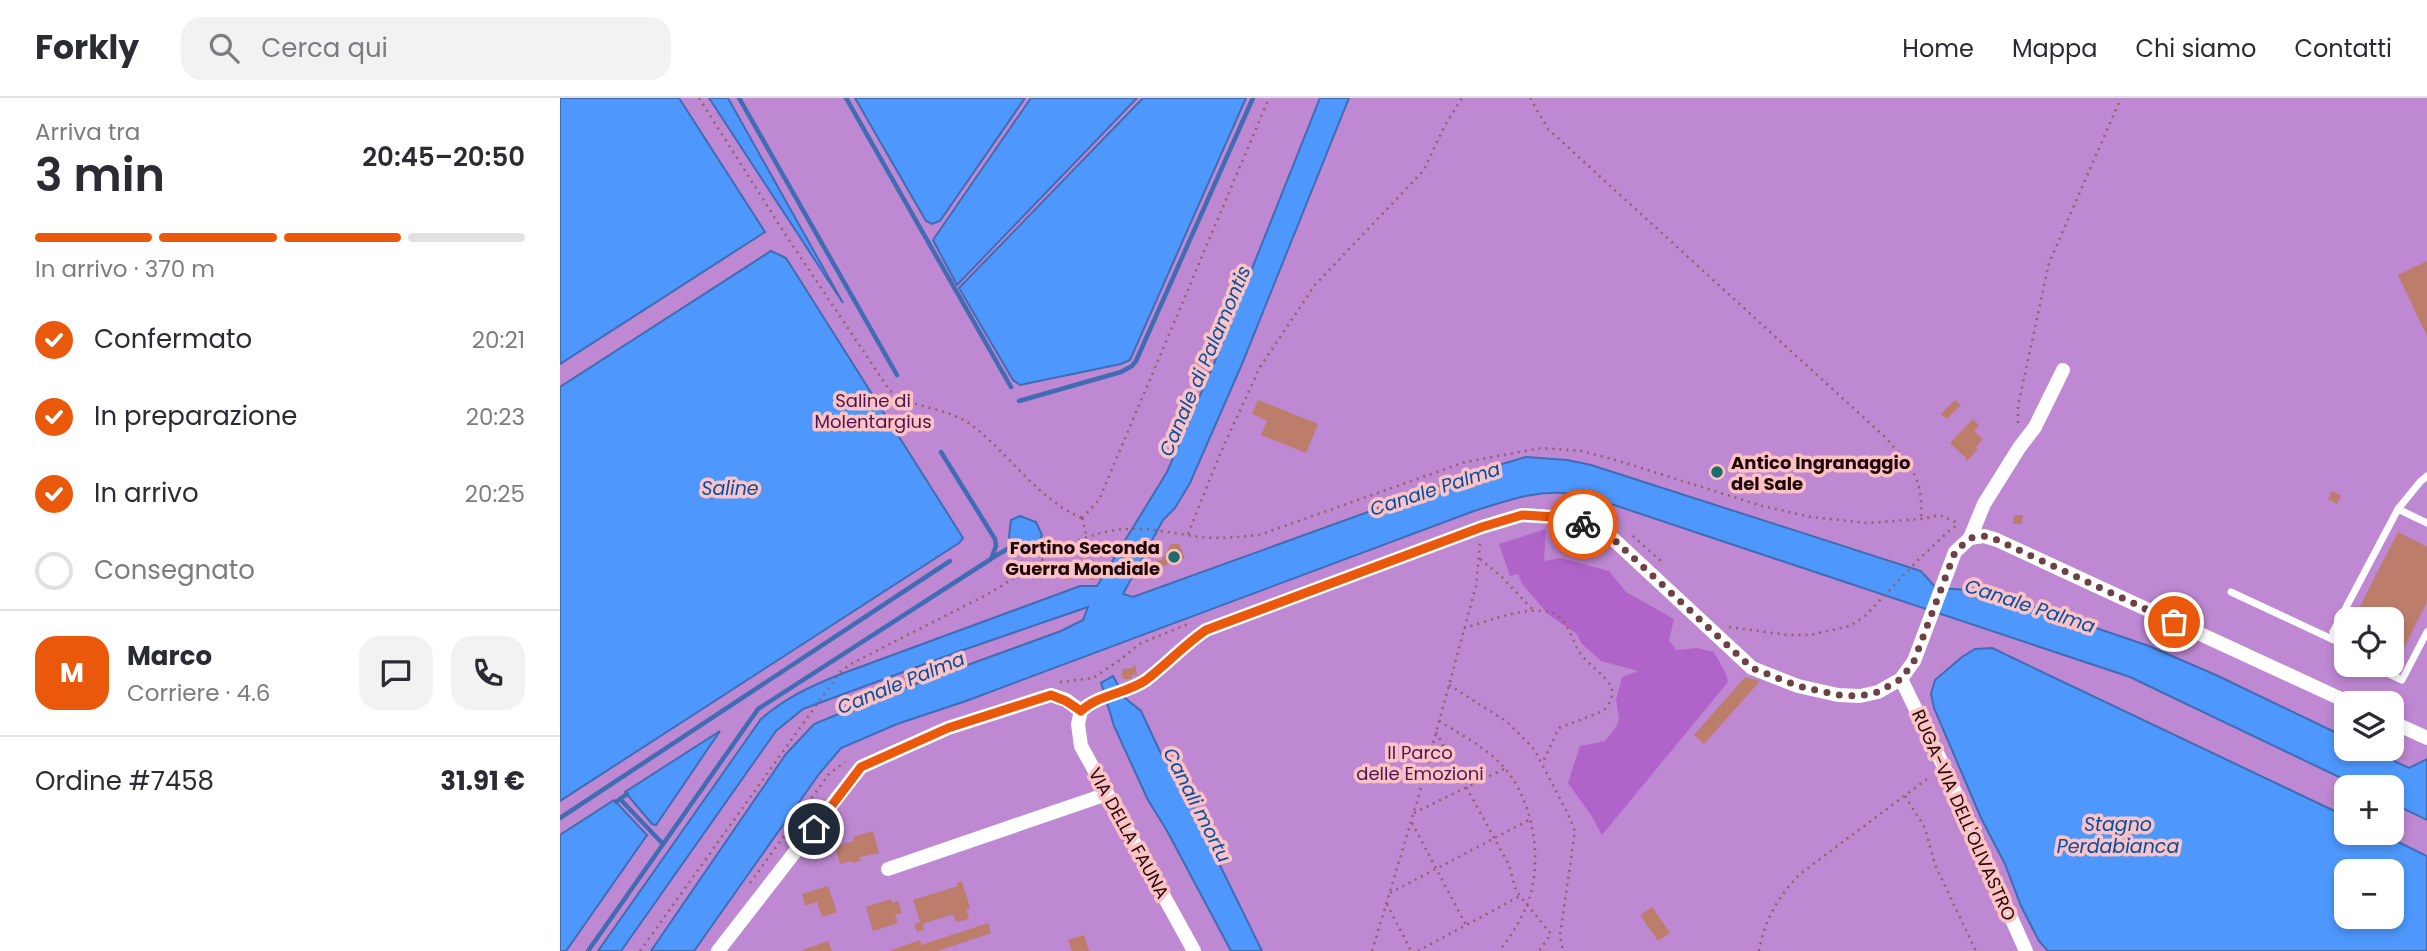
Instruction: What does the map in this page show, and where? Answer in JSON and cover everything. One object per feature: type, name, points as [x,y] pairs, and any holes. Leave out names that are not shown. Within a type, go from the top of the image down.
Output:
[{"type":"street","points":[[718,951],[861,767],[948,728],[1051,695],[1081,711],[1090,702],[1129,689],[1145,680],[1206,630],[1482,527],[1522,515],[1571,518],[1611,537],[1752,668],[1798,686],[1838,695],[1860,696],[1878,692],[1901,679],[1914,661],[1955,552],[1970,538],[1984,504],[2035,427],[2063,370]]},
{"type":"street","points":[[1970,538],[1984,536],[1997,540],[2334,696]]},
{"type":"street","name":"RUGA-VIA DELL'OLIVASTRO","points":[[1901,679],[1944,766],[2026,951]]},
{"type":"street","name":"VIA DELLA FAUNA","points":[[1081,711],[1078,724],[1081,746],[1194,951]]},
{"type":"street","points":[[2404,727],[2427,738]]},
{"type":"street","points":[[888,869],[1107,794]]},
{"type":"lane","points":[[2345,607],[2398,509],[2427,476]]},
{"type":"lane","points":[[2398,509],[2427,523]]},
{"type":"lane","points":[[2231,592],[2334,641]]},
{"type":"lane","points":[[2404,676],[2427,632]]},
{"type":"path","points":[[699,98],[785,234],[890,391],[902,400],[952,413],[971,425],[1053,500],[1082,518]]},
{"type":"path","points":[[1082,518],[1099,500],[1269,98]]},
{"type":"path","points":[[1188,534],[1220,454],[1260,367],[1315,285],[1424,170],[1444,127],[1462,98]]},
{"type":"path","points":[[1530,98],[1549,129],[1885,437],[1912,468],[1922,493],[1921,519]]},
{"type":"path","points":[[2019,448],[2018,406],[2049,263],[2120,98]]},
{"type":"path","points":[[640,951],[840,672],[985,595],[1053,551],[1106,531],[1127,529],[1232,538],[1259,535],[1465,462],[1542,447],[1582,451],[1762,506],[1811,517],[1867,523],[1940,515],[1960,524],[1970,538]]},
{"type":"path","points":[[1082,518],[1087,538]]},
{"type":"path","points":[[1731,633],[1723,626],[1788,635],[1810,635],[1850,626],[1865,616],[1918,560],[1960,524]]},
{"type":"path","points":[[1372,951],[1414,814],[1476,586],[1482,527]]},
{"type":"path","points":[[1479,558],[1501,576],[1533,610]]},
{"type":"path","points":[[1464,628],[1533,610],[1552,612],[1558,615],[1588,665],[1610,685],[1613,694],[1608,706],[1603,711],[1559,728],[1542,764]]},
{"type":"path","points":[[1449,685],[1506,722],[1534,749],[1575,831],[1560,936],[1563,951]]},
{"type":"path","points":[[1439,721],[1490,754],[1504,769],[1521,795],[1530,820],[1535,864],[1527,904],[1512,935],[1499,951]]},
{"type":"path","points":[[1436,732],[1509,865],[1512,882],[1551,934],[1539,951]]},
{"type":"path","points":[[1759,951],[1772,912],[1783,892],[1800,874],[1944,766]]},
{"type":"path","points":[[1414,814],[1504,769]]},
{"type":"path","points":[[1905,796],[1925,828],[1935,865],[1976,951]]},
{"type":"path","points":[[1390,894],[1530,820]]},
{"type":"path","points":[[1412,821],[1466,925]]},
{"type":"path","points":[[1418,951],[1520,895]]},
{"type":"path","points":[[1387,903],[1411,951]]},
{"type":"green space","name":"Saline di Molentargius","points":[[560,98],[2427,98],[2427,951],[560,951]]},
{"type":"shaded area","points":[[1546,529],[1544,561],[1560,558],[1609,571],[1626,592],[1674,619],[1669,640],[1676,650],[1697,648],[1714,652],[1728,682],[1602,835],[1568,783],[1580,746],[1605,741],[1614,730],[1619,720],[1616,700],[1622,677],[1638,671],[1601,661],[1581,643],[1577,634],[1549,615],[1522,584],[1518,574],[1510,576],[1499,544]]},
{"type":"water","points":[[560,98],[679,98],[765,232],[560,364]]},
{"type":"water","points":[[709,98],[728,98],[843,303]]},
{"type":"water","points":[[855,98],[1025,98],[940,221],[932,224],[926,221]]},
{"type":"water","points":[[1031,98],[1137,98],[957,285],[933,240]]},
{"type":"water","points":[[1143,98],[1246,98],[1130,360],[1020,385],[1013,380],[959,288]]},
{"type":"water","name":"Canale Palma","points":[[1320,98],[1349,98],[1242,364],[1190,483],[1175,508],[1163,520],[1123,594],[1133,597],[1495,466],[1526,457],[1567,460],[1591,465],[1921,571],[1936,588],[1987,591],[2149,646],[2334,732],[2334,761],[2394,761],[2409,768],[2427,759],[2427,820],[2404,809],[2404,775],[2335,775],[2130,677],[1608,503],[1571,494],[1546,493],[1474,511],[966,701],[897,724],[841,748],[819,774],[694,951],[651,951],[786,754],[814,724],[877,698],[1061,631],[1083,620],[1088,607],[803,709],[776,731],[621,951],[598,951],[761,719],[779,705],[841,674],[1080,586],[1097,586],[1167,472],[1218,354]]},
{"type":"water","name":"Saline","points":[[771,251],[786,258],[963,538],[560,801],[560,387]]},
{"type":"water","points":[[1020,516],[1036,522],[1042,535],[1035,549],[1027,554],[1017,551],[1009,537],[1011,520]]},
{"type":"water","name":"Stagno Perdabianca","points":[[1992,648],[2334,811],[2334,845],[2404,845],[2427,856],[2427,951],[2048,951],[2039,941],[2021,906],[2005,864],[1981,818],[1934,708],[1931,694],[1935,680],[1975,649]]},
{"type":"water","points":[[1113,676],[1125,698],[1141,711],[1162,756],[1185,789],[1262,951],[1231,951],[1148,800],[1114,726],[1101,683]]},
{"type":"water","points":[[720,731],[656,825],[652,824],[625,792]]},
{"type":"water","points":[[614,800],[647,835],[566,951],[560,951],[560,835]]},
{"type":"building","points":[[2427,261],[2427,336],[2398,275]]},
{"type":"building","points":[[1258,400],[1318,424],[1306,453],[1261,435],[1267,421],[1252,414]]},
{"type":"building","points":[[1955,400],[1961,405],[1947,419],[1941,414]]},
{"type":"building","points":[[1973,419],[1979,425],[1974,431],[1983,439],[1967,461],[1950,443]]},
{"type":"building","points":[[2332,491],[2341,496],[2337,504],[2328,499]]},
{"type":"building","points":[[2014,515],[2023,515],[2022,524],[2013,524]]},
{"type":"building","points":[[2398,532],[2427,547],[2427,602],[2404,648],[2404,607],[2360,607]]},
{"type":"building","name":"Fortino Seconda Guerra Mondiale","points":[[1171,544],[1179,544],[1185,558],[1163,566],[1161,571],[1154,571],[1153,561],[1162,560]]},
{"type":"building","name":"Fortino Seconda Guerra Mondiale","points":[[1091,563],[1101,567],[1097,580],[1087,579],[1086,576],[1068,580],[1063,577],[1065,569],[1087,567]]},
{"type":"building","points":[[1135,664],[1137,676],[1133,674],[1131,679],[1124,679],[1121,675],[1123,669],[1132,668]]},
{"type":"building","points":[[1745,677],[1760,681],[1704,744],[1694,735]]},
{"type":"building","points":[[873,831],[879,853],[860,857],[861,861],[840,864],[835,847],[854,841],[853,837]]},
{"type":"building","points":[[962,881],[970,908],[966,910],[969,919],[956,922],[953,914],[923,924],[924,930],[917,932],[914,924],[920,922],[913,900],[958,886],[957,883]]},
{"type":"building","points":[[828,886],[837,912],[822,917],[817,902],[805,906],[802,894]]},
{"type":"building","points":[[891,899],[892,903],[898,901],[902,913],[895,915],[898,923],[873,931],[866,907]]},
{"type":"building","points":[[1652,907],[1670,933],[1658,941],[1640,915]]},
{"type":"building","points":[[988,923],[991,933],[938,951],[889,951],[920,940],[921,945]]},
{"type":"building","points":[[1084,935],[1089,951],[1072,951],[1068,940]]},
{"type":"building","points":[[828,941],[832,951],[800,951]]},
{"type":"waterway","points":[[739,98],[897,375]]},
{"type":"waterway","points":[[846,98],[1011,387]]},
{"type":"waterway","points":[[1019,401],[1121,372],[1136,361],[1253,98]]},
{"type":"waterway","points":[[588,951],[758,709],[991,559],[996,546],[995,539],[941,452]]},
{"type":"waterway","points":[[992,558],[1014,545]]},
{"type":"waterway","points":[[560,818],[950,561]]},
{"type":"waterway","points":[[616,802],[627,794]]},
{"type":"waterway","points":[[620,799],[663,844]]},
{"type":"way so far","points":[[1583,524],[1611,537],[1752,668],[1798,686],[1838,695],[1860,696],[1878,692],[1901,679],[1914,661],[1955,552],[1970,538],[1984,536],[1997,540],[2174,622]]},
{"type":"place","name":"Antico Ingranaggio del Sale","points":[[1717,472]]},
{"type":"place","name":"Fortino Seconda Guerra Mondiale","points":[[1174,557]]},
{"type":"route","points":[[814,829],[861,767],[948,728],[1051,695],[1081,711],[1090,702],[1129,689],[1145,680],[1206,630],[1482,527],[1522,515],[1571,518],[1583,524]]},
{"type":"water label","name":"Canale di Palamontis","points":[[1205,361]]},
{"type":"water label","name":"Canali mortu","points":[[1197,805]]},
{"type":"park label","name":"Il Parco delle Emozioni","points":[[1420,762]]}]
